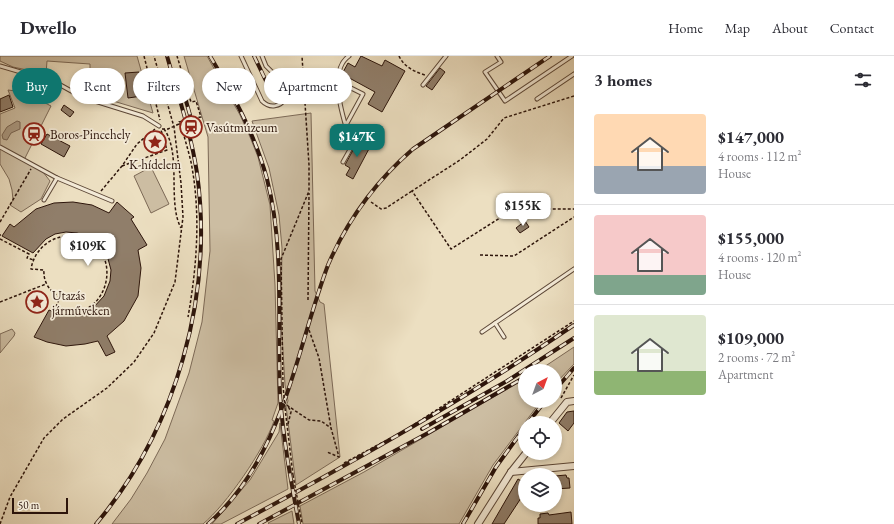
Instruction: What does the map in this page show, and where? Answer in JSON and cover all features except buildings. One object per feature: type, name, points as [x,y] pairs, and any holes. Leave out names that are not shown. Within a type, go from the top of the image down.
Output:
[{"type":"street","points":[[556,416],[571,401]]},
{"type":"street","points":[[478,524],[511,472],[520,460]]},
{"type":"street","points":[[511,472],[574,466]]},
{"type":"lane","points":[[241,56],[262,101],[269,106],[278,105],[286,98],[286,86],[270,71],[262,56]]},
{"type":"lane","points":[[340,68],[349,56]]},
{"type":"lane","points":[[423,86],[446,56]]},
{"type":"lane","points":[[497,56],[501,62],[485,72],[505,101],[572,56]]},
{"type":"lane","points":[[0,66],[55,82],[82,97],[143,116],[161,128]]},
{"type":"lane","points":[[537,99],[574,74]]},
{"type":"lane","points":[[346,126],[363,94],[352,88]]},
{"type":"lane","points":[[342,104],[352,146],[343,162]]},
{"type":"lane","points":[[0,147],[57,178],[112,202]]},
{"type":"lane","points":[[44,200],[57,178]]},
{"type":"lane","points":[[482,332],[574,269]]},
{"type":"lane","points":[[495,323],[504,337]]},
{"type":"path","points":[[122,166],[167,150],[144,56]]},
{"type":"path","points":[[0,524],[10,496],[44,438],[63,419],[107,388],[134,362],[154,333],[175,282],[183,217],[181,182],[174,127],[154,56]]},
{"type":"path","points":[[97,195],[122,166],[137,144],[161,128],[174,127],[179,124],[178,122],[200,117],[196,101],[191,102],[177,56]]},
{"type":"path","points":[[302,56],[309,165],[308,300]]},
{"type":"path","points":[[399,56],[401,60],[413,71],[430,77]]},
{"type":"path","points":[[370,202],[381,209],[386,208],[412,192],[460,160],[481,143],[504,118],[574,96]]},
{"type":"path","points":[[179,124],[181,124],[191,163],[196,209],[196,257],[188,317]]},
{"type":"path","points":[[161,128],[168,134],[171,148],[177,215],[182,229]]},
{"type":"path","points":[[0,222],[33,165]]},
{"type":"path","points":[[302,524],[293,475],[284,401],[281,259],[309,191]]},
{"type":"path","points":[[412,192],[451,249],[514,208],[574,209]]},
{"type":"path","points":[[480,255],[514,256],[574,217]]},
{"type":"path","points":[[61,236],[81,237],[94,244],[106,261],[108,276],[104,290],[95,302],[82,310],[68,312],[55,309],[60,297],[52,292],[46,284],[44,270],[31,269],[34,260],[40,249],[48,242],[61,236]]},
{"type":"path","points":[[0,239],[29,254],[28,258],[34,260]]},
{"type":"path","points":[[0,302],[46,284]]},
{"type":"path","points":[[344,463],[404,431],[574,321]]},
{"type":"path","points":[[309,330],[318,358],[331,428],[339,457],[327,452]]},
{"type":"path","points":[[563,408],[560,396],[574,375]]},
{"type":"path","points":[[284,401],[291,412],[287,425]]},
{"type":"path","points":[[288,406],[309,420],[321,421],[331,428]]},
{"type":"shaded area","points":[[0,56],[137,56],[140,68],[133,68],[133,104],[150,104],[153,113],[123,104],[125,104],[125,68],[90,68],[90,64],[47,61],[46,68],[18,68],[0,61]]},
{"type":"shaded area","points":[[184,56],[207,56],[214,68],[202,68],[202,104],[234,104],[258,157],[270,205],[275,285],[278,403],[272,420],[274,421],[262,447],[233,491],[203,524],[112,524],[131,499],[165,439],[189,373],[202,322],[210,251],[208,137],[194,90],[194,68],[188,68]]},
{"type":"shaded area","points":[[8,90],[12,90],[12,100]]},
{"type":"shaded area","points":[[13,104],[47,104],[51,106],[24,160],[0,146],[0,114],[15,108]]},
{"type":"shaded area","points":[[311,113],[315,291],[320,302],[324,304],[340,457],[296,485],[286,406],[288,401],[285,385],[281,318],[282,248],[279,215],[269,168],[252,121]]},
{"type":"shaded area","points":[[17,121],[20,122],[20,129],[11,133],[7,140],[3,139],[2,135],[7,127]]},
{"type":"shaded area","points":[[0,148],[43,172],[50,181],[41,199],[21,212],[10,205],[13,200],[12,190],[9,179],[0,164]]},
{"type":"shaded area","points":[[151,167],[169,204],[151,213],[134,176]]},
{"type":"shaded area","points":[[12,329],[15,333],[14,336],[0,353],[0,334]]},
{"type":"shaded area","points":[[574,347],[574,364],[562,377],[562,364],[548,364]]},
{"type":"shaded area","points":[[518,383],[518,408],[536,408],[530,416],[518,416],[518,432],[493,465],[459,524],[303,524],[300,506],[364,472]]},
{"type":"shaded area","points":[[280,423],[288,489],[221,524],[212,524],[250,480],[279,432]]},
{"type":"shaded area","points":[[292,511],[294,524],[268,523]]},
{"type":"railway","points":[[96,524],[124,487],[148,446],[168,404],[183,359],[194,313],[200,266],[201,220],[197,173],[188,129],[167,56]]},
{"type":"railway","points":[[210,56],[235,100],[250,131],[262,162],[273,205],[278,259],[281,411],[299,524]]},
{"type":"railway","points":[[254,56],[264,77]]},
{"type":"railway","points":[[208,524],[233,498],[254,468],[270,436],[284,403],[328,265],[344,233],[364,202],[387,174],[413,149],[550,56]]},
{"type":"railway","points":[[187,104],[190,115]]},
{"type":"railway","points":[[237,524],[408,429],[492,379],[574,325]]},
{"type":"railway","points":[[422,429],[507,381],[574,338]]},
{"type":"railway","points":[[562,382],[574,368]]},
{"type":"railway","points":[[259,524],[428,433],[518,381]]},
{"type":"railway","points":[[533,416],[540,408]]},
{"type":"railway","points":[[463,524],[496,467],[518,437]]},
{"type":"place","name":"Vasútmúzeum","points":[[191,127]]},
{"type":"place","name":"Boros-Pincehely","points":[[34,134]]},
{"type":"place","name":"K-hídelem","points":[[155,142]]},
{"type":"place","name":"Utazás járműveken","points":[[37,302]]}]
